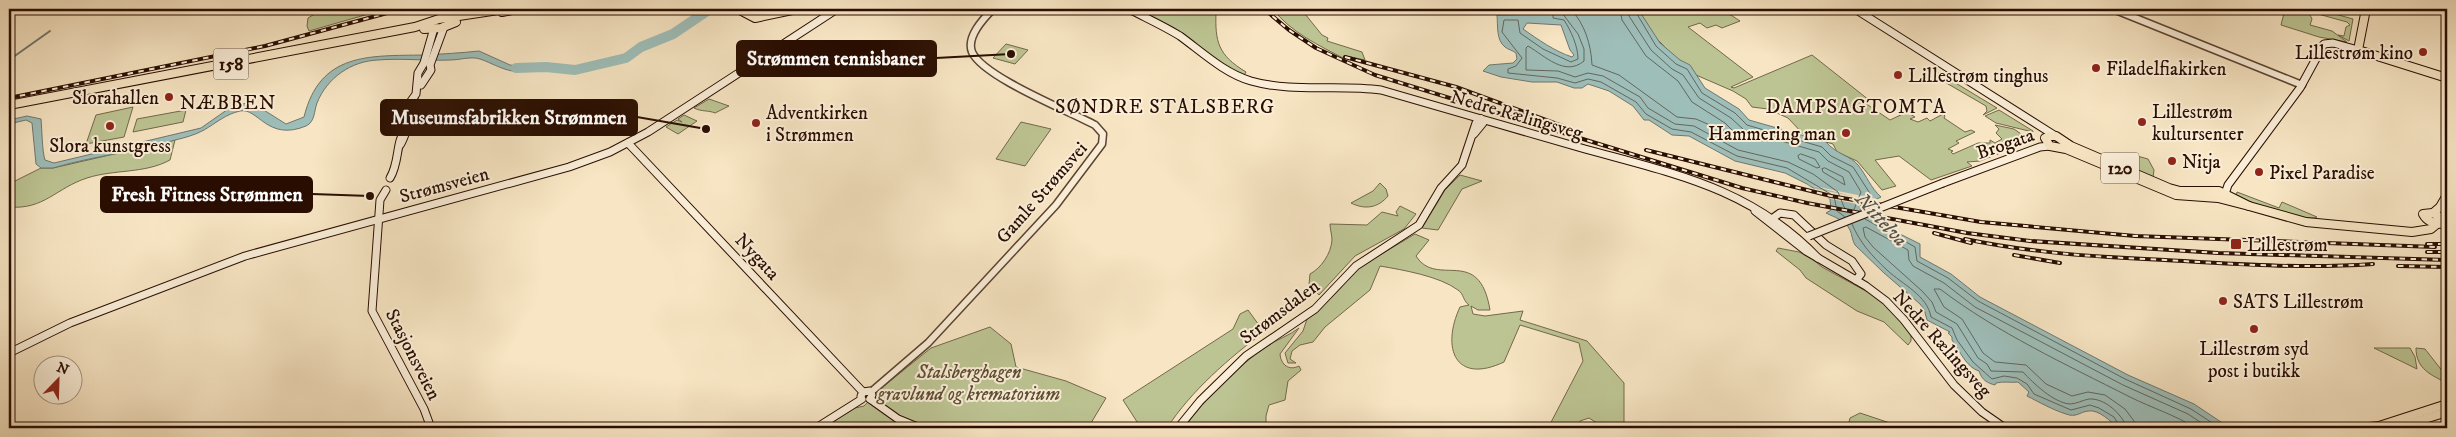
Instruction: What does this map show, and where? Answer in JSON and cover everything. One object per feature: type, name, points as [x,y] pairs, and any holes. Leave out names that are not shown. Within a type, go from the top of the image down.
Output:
[{"type":"highway","points":[[2333,428],[2351,428]]},
{"type":"main road","name":"158","points":[[446,22],[505,9]]},
{"type":"main road","name":"158","points":[[9,105],[517,9]]},
{"type":"main road","points":[[738,9],[751,10],[754,18],[763,11],[787,9]]},
{"type":"main road","points":[[763,11],[797,9]]},
{"type":"main road","name":"Strømsveien","points":[[9,353],[70,323],[229,262],[378,218],[569,167],[628,143],[837,9]]},
{"type":"main road","name":"Nedre Rælingsveg","points":[[1129,9],[1179,36],[1215,64],[1232,74],[1263,83],[1367,88],[1419,101],[1480,121],[1715,188],[1740,198],[1773,218],[1801,239],[1818,258]]},
{"type":"main road","points":[[1849,9],[1962,82],[2012,111]]},
{"type":"main road","points":[[1855,9],[2028,121],[2048,137],[2052,147]]},
{"type":"main road","points":[[2358,50],[2366,9]]},
{"type":"main road","name":"Stasjonsveien","points":[[431,428],[424,408],[373,314],[378,218],[381,204],[387,194],[386,190],[390,178],[394,174],[395,161],[404,140],[414,100],[430,54],[446,22]]},
{"type":"main road","name":"Stasjonsveien","points":[[430,54],[434,24]]},
{"type":"main road","points":[[2221,195],[2302,85],[2324,44],[2333,43],[2447,77]]},
{"type":"main road","name":"Strømsdalen","points":[[1178,428],[1200,401],[1246,356],[1315,309],[1356,266],[1416,228],[1425,218],[1444,184],[1460,168],[1480,121]]},
{"type":"main road","name":"120","points":[[2048,137],[2169,188],[2221,195],[2250,207],[2298,220],[2333,226],[2412,232],[2431,230],[2444,222]]},
{"type":"main road","name":"Brogata","points":[[1801,239],[1971,172],[2048,137]]},
{"type":"main road","name":"Nygata","points":[[628,143],[867,395],[898,419],[920,428]]},
{"type":"main road","name":"120","points":[[2052,147],[2065,144]]},
{"type":"main road","name":"Brogata","points":[[1971,172],[2052,147]]},
{"type":"main road","name":"Nedre Rælingsveg","points":[[1715,188],[1754,211],[1818,258],[1856,280],[1891,306],[1954,385],[1982,412],[2006,428]]},
{"type":"main road","points":[[2429,221],[2424,214],[2433,212],[2440,207],[2447,195]]},
{"type":"main road","points":[[2440,207],[2444,222]]},
{"type":"main road","points":[[1773,218],[1781,212],[1795,215],[1822,242],[1858,266],[1861,274],[1856,280]]},
{"type":"main road","points":[[2433,212],[2444,222]]},
{"type":"main road","points":[[2429,221],[2444,222]]},
{"type":"main road","points":[[2425,230],[2429,221]]},
{"type":"main road","name":"Nedre Rælingsveg","points":[[1783,233],[1801,239]]},
{"type":"main road","name":"Gamle Strømsvei","points":[[816,428],[867,395]]},
{"type":"main road","points":[[2360,428],[2379,426],[2447,404]]},
{"type":"main road","points":[[2396,428],[2447,412]]},
{"type":"street","name":"Gamle Strømsvei","points":[[867,395],[906,365],[928,343],[1056,205],[1102,144],[1103,134],[1095,125],[998,76],[979,63],[972,52],[972,39],[981,23],[993,9]]},
{"type":"street","points":[[2113,9],[2302,85]]},
{"type":"green space","points":[[323,9],[386,9],[309,31],[307,26],[308,18]]},
{"type":"green space","points":[[1130,9],[1213,9],[1216,12],[1216,32],[1220,47],[1229,60],[1246,72],[1245,74],[1242,76]]},
{"type":"green space","points":[[1273,9],[1301,9],[1322,35],[1328,38],[1327,41],[1362,52],[1365,60],[1346,56],[1345,59],[1316,44],[1288,25]]},
{"type":"green space","points":[[1638,9],[1681,9],[1689,14],[1704,9],[1716,9],[1740,21],[1722,28],[1716,25],[1707,28],[1700,23],[1688,27],[1753,77],[1731,87],[1734,88],[1812,55],[1869,100],[1865,103],[1890,120],[1907,112],[1915,117],[1910,119],[1918,122],[1927,118],[1930,121],[1943,114],[1944,118],[1965,132],[1971,130],[1975,132],[1956,141],[1959,143],[1948,149],[1953,151],[1951,152],[1953,154],[1978,143],[1990,143],[1990,140],[1995,143],[2002,139],[1996,133],[1999,129],[1995,125],[2014,129],[2031,141],[1980,161],[1967,162],[1972,166],[1931,180],[1899,156],[1875,160],[1896,186],[1882,190],[1857,161],[1837,152],[1833,144],[1805,136],[1788,118],[1768,109],[1752,107],[1746,99],[1733,91],[1696,75],[1691,67],[1675,57],[1654,36]]},
{"type":"green space","points":[[2285,9],[2313,9],[2314,11],[2309,13],[2312,19],[2310,25],[2332,31],[2347,42],[2319,37],[2281,25]]},
{"type":"green space","points":[[2317,9],[2353,19],[2349,41],[2338,35],[2344,36],[2346,27],[2350,25],[2347,22],[2318,14]]},
{"type":"green space","points":[[1006,44],[1028,50],[1015,64],[993,58]]},
{"type":"green space","points":[[1939,73],[1997,108],[1983,115],[1987,111],[1986,106],[1936,77],[1935,74]]},
{"type":"green space","points":[[709,99],[729,106],[715,113],[694,108]]},
{"type":"green space","name":"Slora kunstgress","points":[[133,107],[124,137],[86,144],[96,115]]},
{"type":"green space","points":[[186,110],[183,122],[133,132],[137,119]]},
{"type":"green space","points":[[1999,110],[2033,132],[1996,123],[1985,116]]},
{"type":"green space","points":[[684,115],[697,121],[678,134],[666,127],[677,120],[682,122],[678,119]]},
{"type":"green space","points":[[1021,122],[1051,129],[1025,166],[996,159]]},
{"type":"green space","points":[[175,140],[170,160],[150,167],[87,178],[76,182],[41,202],[21,207],[9,207],[11,196],[9,195],[9,184],[41,168],[53,168]]},
{"type":"green space","points":[[2130,154],[2148,159],[2154,170],[2153,178],[2119,163],[2128,158]]},
{"type":"green space","points":[[1460,175],[1482,181],[1462,189],[1438,230],[1422,228],[1445,190]]},
{"type":"green space","points":[[1380,183],[1386,189],[1388,196],[1380,203],[1371,207],[1361,207],[1351,203],[1373,191]]},
{"type":"green space","points":[[2237,192],[2279,208],[2282,202],[2317,217],[2302,217],[2277,211],[2236,196]]},
{"type":"green space","points":[[1400,206],[1416,214],[1404,229],[1355,256],[1319,295],[1309,285],[1310,274],[1322,264],[1330,250],[1332,240],[1330,224],[1367,225],[1382,212],[1398,216],[1396,212]]},
{"type":"green space","points":[[1415,234],[1429,240],[1416,256],[1425,265],[1435,269],[1467,273],[1477,278],[1485,290],[1490,310],[1478,310],[1471,306],[1473,314],[1485,316],[1523,311],[1520,320],[1587,341],[1624,383],[1624,428],[1605,428],[1589,418],[1580,421],[1575,428],[1548,428],[1583,361],[1579,343],[1520,325],[1504,362],[1487,368],[1474,369],[1464,366],[1456,358],[1452,336],[1454,322],[1460,307],[1469,305],[1461,293],[1441,281],[1399,269],[1380,266],[1370,290],[1325,327],[1313,342],[1300,345],[1292,351],[1290,359],[1296,363],[1288,363],[1285,353],[1303,331],[1307,319],[1335,294],[1358,268]]},
{"type":"green space","points":[[1778,248],[1799,252],[1811,258],[1822,267],[1886,302],[1911,334],[1911,341],[1908,345],[1884,322],[1857,311],[1806,278],[1800,270],[1776,251]]},
{"type":"green space","points":[[1248,310],[1264,332],[1211,376],[1187,401],[1167,428],[1141,428],[1123,400],[1233,329],[1240,314]]},
{"type":"green space","name":"Stalsberghagen gravlund og krematorium","points":[[990,327],[1011,344],[1016,367],[1066,381],[1106,398],[1088,428],[823,428],[855,408],[864,406],[880,389],[931,348]]},
{"type":"green space","points":[[1299,328],[1280,354],[1286,366],[1292,368],[1299,366],[1301,370],[1288,381],[1285,400],[1269,405],[1266,416],[1266,428],[1184,428],[1211,395],[1243,364],[1270,344]]},
{"type":"green space","points":[[2374,348],[2410,348],[2415,357],[2417,369]]},
{"type":"green space","points":[[2416,348],[2425,349],[2447,377],[2447,383],[2430,374],[2422,366]]},
{"type":"green space","points":[[1860,413],[1905,428],[1860,428],[1849,422],[1850,418]]},
{"type":"water","points":[[1548,9],[1638,9],[1660,43],[1680,60],[1690,65],[1705,88],[1739,109],[1749,120],[1826,142],[1855,162],[1881,197],[1866,204],[1866,213],[1884,226],[1920,244],[1920,257],[1951,274],[1980,297],[2128,375],[2194,404],[2230,428],[2118,428],[2096,412],[2088,411],[2073,415],[2051,408],[2027,396],[2029,392],[2018,382],[1999,382],[1995,385],[1987,382],[1979,371],[1964,358],[1948,333],[1950,332],[1927,320],[1924,309],[1920,304],[1855,245],[1850,230],[1845,224],[1826,213],[1831,210],[1830,199],[1807,184],[1785,173],[1735,161],[1689,136],[1672,135],[1649,120],[1644,120],[1633,106],[1609,91],[1588,84],[1582,88],[1574,88],[1557,82],[1532,82],[1501,77],[1483,71],[1489,65],[1513,63],[1517,59],[1516,53],[1505,47],[1500,41],[1497,15],[1548,14]],"holes":[[[1527,23],[1561,25],[1570,50],[1574,55],[1572,57],[1565,55],[1523,29]]]},
{"type":"water","points":[[479,51],[510,65],[530,68],[518,72],[512,71],[473,58],[368,61],[349,67],[327,86],[317,103],[313,119],[306,126],[293,130],[282,130],[265,123],[246,111],[240,111],[226,116],[201,132],[186,137],[53,168],[41,168],[36,164],[32,123],[26,120],[9,124],[9,120],[27,116],[41,119],[45,160],[54,163],[201,128],[231,107],[247,103],[259,107],[286,124],[304,117],[311,96],[322,80],[334,69],[349,62],[384,56]]},
{"type":"pier","points":[[1805,184],[1882,200],[1868,206],[1831,199],[1819,196],[1811,188],[1852,196]]},
{"type":"waterway","points":[[516,68],[546,67],[575,70],[626,58],[641,47],[673,34],[710,9]]},
{"type":"waterway","points":[[9,60],[50,31]]},
{"type":"railway","points":[[9,98],[265,46],[402,9]]},
{"type":"railway","points":[[1264,9],[1289,30],[1316,48],[1375,75],[1742,188],[1807,203],[1967,233],[2030,241],[2218,253],[2447,260]]},
{"type":"railway","points":[[1345,57],[1456,87],[1565,127]]},
{"type":"railway","points":[[1646,150],[1831,196],[1981,222],[2135,236],[2435,247]]},
{"type":"railway","points":[[1934,233],[1971,243]]},
{"type":"railway","points":[[1965,239],[2064,254],[2269,265],[2373,264]]},
{"type":"railway","points":[[2427,244],[2447,244]]},
{"type":"railway","points":[[2427,252],[2447,252]]},
{"type":"railway","points":[[2014,255],[2060,263]]},
{"type":"railway","points":[[2398,266],[2447,267]]},
{"type":"place","name":"Lillestrøm kino","points":[[2423,52]]},
{"type":"place","name":"Strømmen tennisbaner","points":[[1011,54]]},
{"type":"place","name":"Filadelfiakirken","points":[[2096,68]]},
{"type":"place","name":"Lillestrøm tinghus","points":[[1898,75]]},
{"type":"place","name":"Slorahallen","points":[[169,97]]},
{"type":"place","name":"Lillestrøm kultursenter","points":[[2142,122]]},
{"type":"place","name":"Adventkirken i Strømmen","points":[[756,123]]},
{"type":"place","name":"Slora kunstgress","points":[[110,126]]},
{"type":"place","name":"Museumsfabrikken Strømmen","points":[[706,129]]},
{"type":"place","name":"Hammering man","points":[[1846,133]]},
{"type":"place","name":"Nitja","points":[[2172,161]]},
{"type":"place","name":"Pixel Paradise","points":[[2259,172]]},
{"type":"place","name":"Fresh Fitness Strømmen","points":[[370,196]]},
{"type":"place","name":"Lillestrøm","points":[[2236,244]]},
{"type":"place","name":"SATS Lillestrøm","points":[[2223,301]]},
{"type":"place","name":"Lillestrøm syd post i butikk","points":[[2254,329]]},
{"type":"district","name":"NÆBBEN","points":[[228,102]]},
{"type":"district","name":"SØNDRE STALSBERG","points":[[1165,106]]},
{"type":"district","name":"DAMPSAGTOMTA","points":[[1856,106]]},
{"type":"water label","name":"Nittelva","points":[[1882,219]]}]
